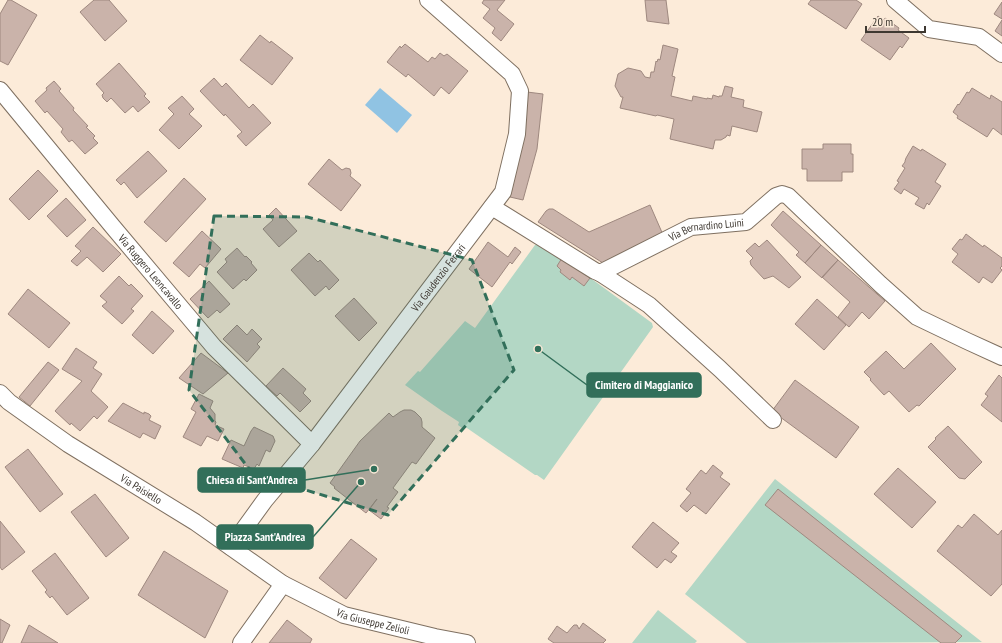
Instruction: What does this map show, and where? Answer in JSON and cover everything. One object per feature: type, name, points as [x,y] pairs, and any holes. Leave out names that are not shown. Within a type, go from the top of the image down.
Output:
[{"type":"street","name":"Via Gaudenzio Ferrari","points":[[231,547],[265,500],[312,444],[503,192],[517,134],[520,91],[512,74],[428,0]]},
{"type":"street","points":[[895,0],[929,29],[979,37],[1002,54]]},
{"type":"street","name":"Via Ruggero Leoncavallo","points":[[0,90],[214,347],[312,444]]},
{"type":"street","name":"Via Bernardino Luini","points":[[600,273],[691,228],[746,222],[776,196],[782,194],[788,196],[880,284],[917,317],[1002,357]]},
{"type":"street","points":[[492,207],[649,305],[773,420]]},
{"type":"street","name":"Via Paisiello","points":[[0,393],[9,402],[68,444],[194,522],[283,584]]},
{"type":"street","points":[[241,643],[266,610],[283,584]]},
{"type":"street","name":"Via Giuseppe Zelioli","points":[[283,584],[344,615],[435,637],[467,643]]},
{"type":"highlighted area","points":[[214,216],[307,217],[472,260],[514,370],[388,515],[253,474],[189,390]]},
{"type":"green space","points":[[541,244],[563,258],[652,323],[653,327],[544,480],[464,426],[462,428],[458,425],[459,422],[405,385],[418,371],[420,372],[465,321],[475,328],[535,245]]},
{"type":"green space","points":[[775,479],[982,642],[747,643],[685,594]]},
{"type":"green space","points":[[658,610],[697,641],[695,643],[632,643]]},
{"type":"water","points":[[380,88],[412,115],[397,133],[365,105]]},
{"type":"building","points":[[8,0],[11,0],[37,15],[8,65],[0,61],[0,14]]},
{"type":"building","points":[[94,0],[109,0],[127,21],[105,41],[80,12]]},
{"type":"building","points":[[484,0],[505,0],[497,10],[514,24],[501,41],[492,33],[495,28],[483,18],[490,9],[482,3]]},
{"type":"building","points":[[645,0],[666,0],[669,24],[647,21]]},
{"type":"building","points":[[811,0],[856,0],[862,4],[846,29],[808,4]]},
{"type":"building","points":[[1002,2],[1002,19],[994,14]]},
{"type":"building","points":[[878,16],[883,20],[885,18],[899,28],[898,30],[909,38],[902,48],[900,46],[890,60],[861,40]]},
{"type":"building","points":[[1002,20],[1002,36],[995,31]]},
{"type":"building","points":[[260,35],[270,43],[271,41],[293,58],[272,85],[240,60]]},
{"type":"building","points":[[405,44],[428,62],[432,57],[435,59],[440,53],[444,56],[447,54],[468,71],[449,94],[441,87],[434,96],[408,74],[406,77],[387,62],[400,46],[401,48]]},
{"type":"building","points":[[663,45],[678,49],[672,76],[675,77],[671,96],[692,101],[693,96],[712,99],[713,95],[719,97],[722,96],[725,86],[733,88],[731,97],[744,100],[743,107],[762,112],[757,132],[732,126],[730,136],[727,135],[721,140],[715,140],[713,149],[670,139],[674,119],[620,108],[623,97],[621,97],[615,86],[618,74],[628,68],[641,71],[645,77],[650,78],[651,72],[654,72],[656,61],[657,62],[658,59],[660,60]]},
{"type":"building","points":[[119,63],[146,94],[144,96],[150,102],[138,112],[133,106],[125,113],[111,98],[107,102],[102,95],[104,93],[96,84]]},
{"type":"building","points":[[214,78],[222,87],[226,83],[249,108],[253,104],[271,123],[246,146],[237,136],[242,132],[200,91]]},
{"type":"building","points":[[54,81],[61,89],[59,91],[74,108],[73,110],[88,126],[86,127],[95,136],[93,138],[98,143],[85,154],[72,140],[69,142],[61,132],[63,129],[47,111],[45,113],[35,101]]},
{"type":"building","points":[[972,88],[990,99],[991,95],[1002,102],[1002,135],[993,128],[987,137],[957,118],[958,116],[953,112],[967,92],[969,93]]},
{"type":"building","points":[[527,92],[543,94],[537,149],[523,200],[510,197],[514,180]]},
{"type":"building","points":[[182,96],[194,109],[189,114],[202,126],[179,149],[159,130],[174,114],[168,108]]},
{"type":"building","points":[[823,144],[851,144],[851,154],[853,154],[853,172],[842,172],[842,181],[807,181],[807,169],[802,169],[802,149],[823,149]]},
{"type":"building","points":[[913,146],[921,151],[922,149],[946,164],[935,182],[941,186],[929,205],[927,203],[924,209],[915,204],[919,198],[904,189],[901,194],[894,189],[905,168],[902,166]]},
{"type":"building","points":[[148,151],[167,171],[137,198],[124,182],[121,185],[116,180]]},
{"type":"building","points":[[329,159],[342,170],[346,168],[350,169],[350,176],[361,185],[341,211],[308,184]]},
{"type":"building","points":[[38,170],[58,191],[29,220],[9,199]]},
{"type":"building","points":[[184,178],[206,199],[166,242],[144,222]]},
{"type":"building","points":[[66,198],[86,220],[67,237],[47,216]]},
{"type":"building","points":[[650,205],[664,237],[603,263],[538,222],[546,211],[553,209],[589,232]]},
{"type":"building","points":[[276,208],[297,231],[279,247],[263,229],[273,220],[269,215]]},
{"type":"building","points":[[783,211],[821,245],[805,263],[796,255],[799,252],[771,225]]},
{"type":"building","points":[[93,227],[121,254],[103,272],[87,257],[77,266],[71,261],[81,251],[75,246]]},
{"type":"building","points":[[202,231],[221,249],[205,268],[200,264],[189,277],[173,263]]},
{"type":"building","points":[[966,234],[983,247],[984,245],[1002,258],[1002,266],[1000,268],[1002,270],[992,283],[983,277],[979,283],[952,262],[958,254],[952,249]]},
{"type":"building","points":[[767,240],[801,277],[789,288],[773,276],[764,279],[751,265],[750,261],[753,258],[746,251],[755,243],[759,247]]},
{"type":"building","points":[[488,242],[508,257],[515,247],[521,252],[512,264],[510,262],[492,287],[469,269]]},
{"type":"building","points":[[821,245],[838,260],[822,278],[805,263]]},
{"type":"building","points":[[237,248],[252,262],[251,263],[257,270],[246,281],[244,279],[233,289],[217,272],[227,262],[225,259]]},
{"type":"building","points":[[309,253],[318,262],[320,260],[339,280],[329,290],[326,286],[315,296],[291,270]]},
{"type":"building","points":[[562,258],[590,278],[584,286],[572,277],[570,280],[560,272],[561,270],[557,266]]},
{"type":"building","points":[[838,260],[885,301],[869,319],[862,312],[849,327],[838,317],[850,302],[822,277]]},
{"type":"building","points":[[119,276],[129,286],[131,284],[143,296],[131,309],[134,311],[122,324],[102,306],[107,302],[100,296]]},
{"type":"building","points":[[209,281],[230,304],[220,313],[217,310],[208,318],[190,299]]},
{"type":"building","points":[[28,289],[70,323],[49,348],[8,314]]},
{"type":"building","points":[[354,298],[377,323],[359,341],[335,316]]},
{"type":"building","points":[[817,299],[846,325],[824,350],[795,324]]},
{"type":"building","points":[[152,311],[174,331],[153,354],[132,335]]},
{"type":"building","points":[[237,325],[247,335],[252,329],[262,339],[257,344],[260,347],[247,362],[223,339]]},
{"type":"building","points":[[931,343],[956,369],[919,406],[917,405],[909,412],[889,391],[884,395],[864,372],[886,351],[904,369]]},
{"type":"building","points":[[76,348],[97,362],[93,368],[102,374],[91,391],[108,407],[97,419],[94,416],[80,431],[71,423],[70,425],[55,411],[82,381],[62,369]]},
{"type":"building","points":[[201,353],[228,373],[203,394],[179,378]]},
{"type":"building","points":[[48,362],[59,370],[30,406],[19,397]]},
{"type":"building","points":[[283,368],[306,389],[303,393],[311,401],[300,412],[280,393],[277,396],[266,386]]},
{"type":"building","points":[[999,375],[1002,378],[1002,422],[981,405],[988,396],[985,394]]},
{"type":"building","points":[[795,380],[859,427],[836,458],[772,411]]},
{"type":"building","points":[[199,394],[213,401],[210,408],[215,414],[215,425],[224,429],[218,441],[207,436],[201,446],[183,437],[196,412],[191,409]]},
{"type":"building","points":[[123,403],[144,414],[144,412],[149,414],[151,416],[149,420],[161,426],[155,439],[143,433],[140,438],[108,421]]},
{"type":"building","points":[[404,410],[411,410],[415,412],[421,418],[422,427],[435,438],[416,464],[412,462],[393,488],[398,492],[387,507],[389,508],[381,519],[369,510],[377,499],[366,513],[334,488],[335,487],[330,483],[360,441],[389,413],[393,417]]},
{"type":"building","points":[[948,426],[982,462],[965,479],[959,478],[928,447]]},
{"type":"building","points":[[254,427],[273,436],[275,441],[270,452],[266,450],[259,466],[257,464],[254,469],[244,465],[243,468],[222,459],[231,440],[244,446]]},
{"type":"building","points":[[28,449],[63,494],[40,512],[5,467]]},
{"type":"building","points":[[713,465],[723,473],[720,477],[730,484],[706,514],[694,505],[687,512],[680,506],[691,493],[686,489],[701,470],[706,474]]},
{"type":"building","points":[[898,468],[936,502],[912,528],[874,494]]},
{"type":"building","points":[[778,489],[962,636],[955,643],[941,643],[765,505]]},
{"type":"building","points":[[95,494],[129,538],[106,557],[71,512]]},
{"type":"building","points":[[974,514],[998,535],[1002,530],[1002,584],[991,596],[937,551],[958,525],[962,528]]},
{"type":"building","points":[[0,521],[25,552],[2,570],[0,567]]},
{"type":"building","points":[[653,522],[679,543],[671,552],[677,556],[671,563],[665,559],[657,568],[632,547]]},
{"type":"building","points":[[351,539],[377,559],[346,599],[319,578]]},
{"type":"building","points":[[164,551],[228,591],[205,638],[138,595]]},
{"type":"building","points":[[55,553],[89,598],[67,615],[52,596],[50,598],[45,592],[47,590],[32,571]]},
{"type":"building","points":[[0,619],[10,625],[2,643],[0,643]]},
{"type":"building","points":[[287,620],[312,639],[310,643],[269,643]]},
{"type":"building","points":[[583,623],[606,640],[603,643],[554,643],[548,639],[557,626],[567,633],[574,625],[577,625],[579,629]]},
{"type":"building","points":[[29,625],[58,643],[21,643]]},
{"type":"place","name":"Cimitero di Maggianico","points":[[538,349]]},
{"type":"place","name":"Chiesa di Sant'Andrea","points":[[374,469]]},
{"type":"place","name":"Piazza Sant'Andrea","points":[[361,482]]}]
